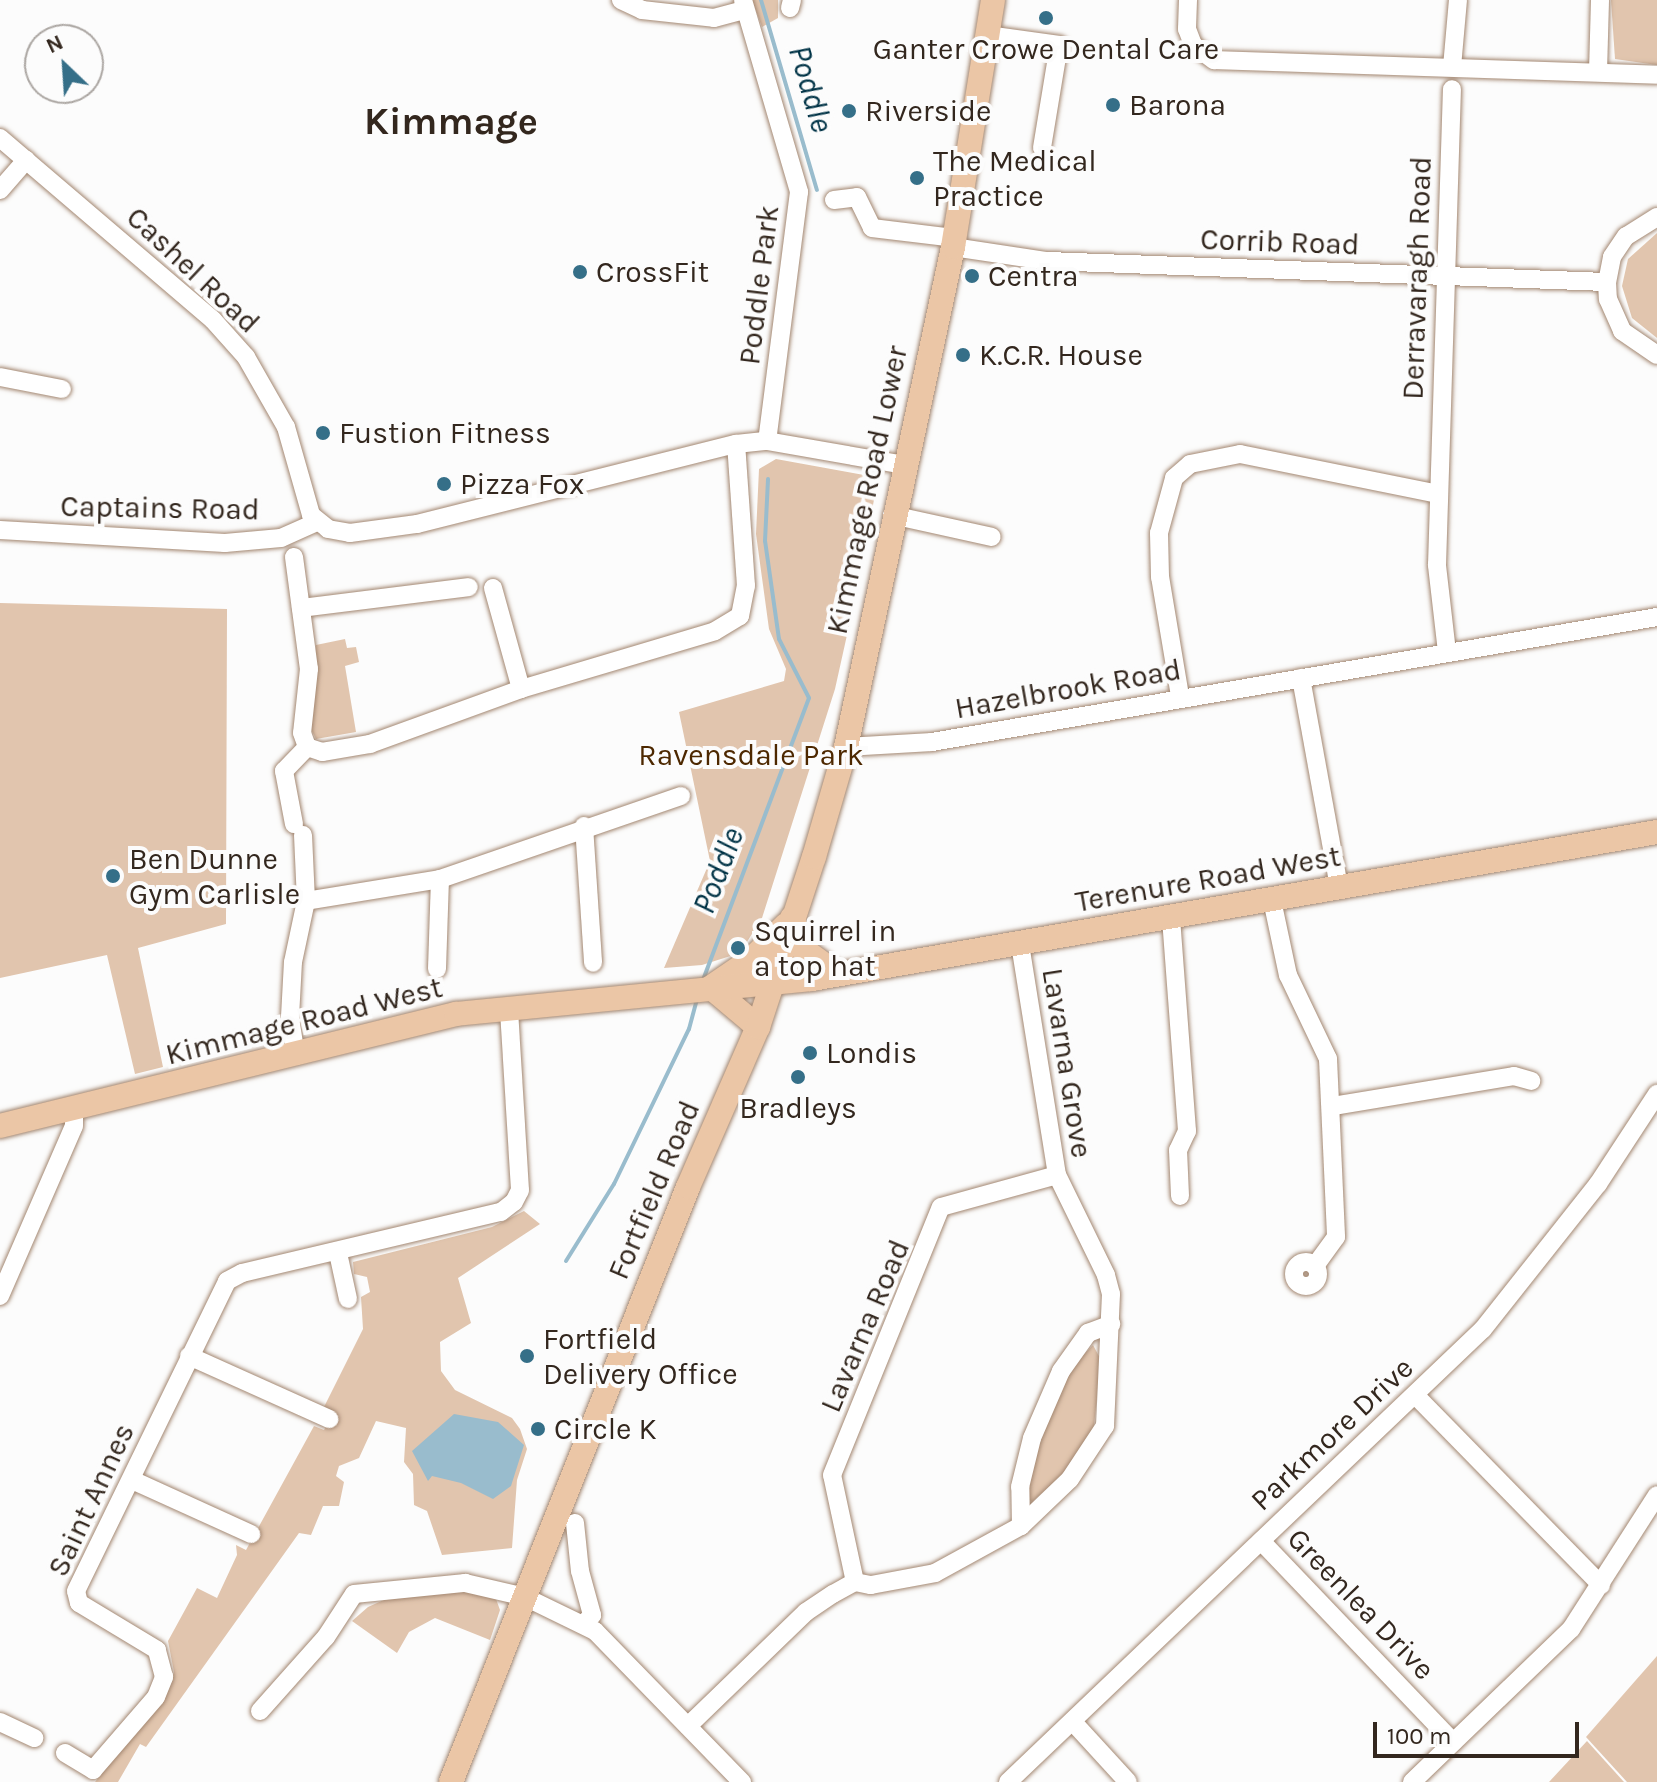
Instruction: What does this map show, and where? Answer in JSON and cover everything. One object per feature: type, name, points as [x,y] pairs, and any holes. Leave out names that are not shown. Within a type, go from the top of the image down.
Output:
[{"type":"main road","name":"Kimmage Road Lower","points":[[769,984],[846,747],[892,515],[954,243],[993,0]]},
{"type":"main road","name":"Terenure Road West","points":[[769,984],[1020,944],[1657,832]]},
{"type":"main road","points":[[758,1027],[702,990],[752,959],[792,919],[804,950],[836,973]]},
{"type":"main road","name":"Kimmage Road West","points":[[0,1126],[296,1056],[386,1028],[509,1008],[769,984]]},
{"type":"main road","name":"Fortfield Road","points":[[451,1782],[688,1187],[758,1027],[769,984]]},
{"type":"street","points":[[621,0],[642,10],[714,18],[743,5]]},
{"type":"street","points":[[1188,0],[1187,29],[1193,45],[1214,60],[1392,63],[1657,75]]},
{"type":"street","points":[[1452,67],[1458,0]]},
{"type":"street","points":[[1598,72],[1600,0]]},
{"type":"street","name":"Poddle Park","points":[[743,5],[799,192],[767,441]]},
{"type":"street","points":[[987,35],[1059,45],[1042,148]]},
{"type":"street","name":"Derravaragh Road","points":[[1447,652],[1437,565],[1452,89]]},
{"type":"street","name":"Cashel Road","points":[[0,138],[213,320],[246,357],[286,427],[317,522]]},
{"type":"street","points":[[0,190],[26,160]]},
{"type":"street","name":"Corrib Road","points":[[834,200],[857,197],[872,228],[1047,261],[1607,282]]},
{"type":"street","points":[[1657,217],[1626,236],[1612,257],[1607,282],[1608,299],[1622,331],[1657,355]]},
{"type":"street","points":[[0,377],[62,389]]},
{"type":"street","points":[[317,522],[350,533],[417,524],[736,444],[767,441],[904,465]]},
{"type":"street","points":[[307,747],[322,752],[370,744],[521,689],[715,631],[740,616],[746,594],[736,444]]},
{"type":"street","points":[[1180,696],[1160,577],[1159,533],[1174,478],[1190,464],[1240,454],[1439,494]]},
{"type":"street","points":[[892,515],[992,537]]},
{"type":"street","name":"Captains Road","points":[[0,530],[225,543],[281,538],[317,522]]},
{"type":"street","points":[[294,557],[309,669],[302,733],[307,747]]},
{"type":"street","points":[[301,608],[469,587]]},
{"type":"street","points":[[493,588],[521,689]]},
{"type":"street","name":"Hazelbrook Road","points":[[846,747],[932,742],[1180,696],[1657,617]]},
{"type":"street","points":[[1301,678],[1339,888]]},
{"type":"street","points":[[296,1056],[292,1032],[293,962],[306,901],[299,830],[284,771],[307,747]]},
{"type":"street","points":[[306,901],[440,879],[584,826],[681,796]]},
{"type":"street","points":[[584,826],[593,963]]},
{"type":"street","points":[[437,969],[440,879]]},
{"type":"street","points":[[1272,900],[1288,975],[1328,1059],[1333,1106],[1336,1237],[1315,1266]]},
{"type":"street","points":[[1171,918],[1187,1131],[1178,1150],[1180,1196]]},
{"type":"street","name":"Lavarna Grove","points":[[688,1726],[806,1612],[855,1582],[871,1585],[935,1573],[1021,1526],[1070,1479],[1101,1436],[1111,1324],[1106,1275],[1057,1175],[1020,944]]},
{"type":"street","name":"Saint Annes","points":[[65,1753],[93,1770],[156,1697],[164,1677],[157,1650],[79,1603],[76,1591],[227,1281],[242,1273],[338,1253],[501,1212],[514,1202],[520,1190],[509,1008]]},
{"type":"street","points":[[292,1032],[330,1046]]},
{"type":"street","points":[[1333,1106],[1514,1076],[1531,1081]]},
{"type":"street","name":"Parkmore Drive","points":[[1008,1782],[1483,1329],[1532,1271],[1657,1094]]},
{"type":"street","points":[[0,1296],[74,1126],[74,1109]]},
{"type":"street","name":"Lavarna Road","points":[[855,1582],[832,1475],[941,1207],[1057,1175]]},
{"type":"street","points":[[338,1253],[348,1299]]},
{"type":"street","points":[[1021,1526],[1020,1487],[1032,1438],[1061,1371],[1088,1333],[1111,1324]]},
{"type":"street","points":[[189,1356],[329,1419]]},
{"type":"street","points":[[1415,1395],[1601,1585]]},
{"type":"street","points":[[132,1480],[251,1534]]},
{"type":"street","points":[[1412,1782],[1571,1629],[1657,1495]]},
{"type":"street","points":[[575,1523],[580,1571],[592,1615],[584,1624]]},
{"type":"street","name":"Greenlea Drive","points":[[1261,1541],[1453,1742]]},
{"type":"street","points":[[260,1711],[326,1637],[354,1594],[465,1583],[525,1597],[584,1624],[742,1782]]},
{"type":"street","points":[[0,1722],[34,1738]]},
{"type":"street","points":[[1073,1722],[1128,1782]]},
{"type":"green space","points":[[752,0],[778,0],[778,18],[762,27]]},
{"type":"green space","points":[[1611,0],[1657,0],[1657,65],[1615,59]]},
{"type":"green space","points":[[1657,233],[1657,338],[1632,318],[1622,286],[1628,259]]},
{"type":"green space","name":"Ravensdale Park","points":[[776,459],[864,475],[875,494],[861,572],[835,689],[762,918],[740,953],[702,965],[664,968],[710,861],[679,712],[784,681],[786,669],[769,629],[756,534],[759,469]]},
{"type":"green space","name":"Ben Dunne Gym Carlisle","points":[[0,603],[227,609],[226,924],[138,948],[163,1067],[135,1074],[107,955],[0,978]]},
{"type":"green space","points":[[345,639],[347,648],[356,647],[359,662],[345,666],[356,732],[316,739],[310,727],[316,645]]},
{"type":"green space","points":[[524,1211],[540,1224],[458,1278],[471,1323],[440,1342],[441,1371],[455,1390],[512,1418],[520,1429],[527,1449],[517,1480],[512,1548],[442,1555],[427,1511],[414,1505],[413,1474],[404,1462],[406,1428],[376,1421],[359,1458],[339,1466],[336,1476],[344,1482],[339,1506],[323,1506],[311,1535],[299,1533],[146,1747],[140,1744],[118,1782],[95,1782],[169,1689],[174,1672],[168,1641],[197,1588],[217,1598],[237,1555],[236,1545],[246,1550],[314,1426],[324,1430],[334,1412],[324,1407],[363,1329],[361,1297],[370,1292],[367,1277],[354,1274],[353,1262],[492,1227]]},
{"type":"green space","points":[[1093,1345],[1101,1360],[1093,1435],[1061,1476],[1032,1502],[1028,1499],[1028,1473],[1039,1440],[1067,1372]]},
{"type":"green space","points":[[461,1588],[496,1599],[500,1610],[490,1640],[435,1618],[409,1632],[397,1653],[352,1621],[368,1607],[395,1595]]},
{"type":"green space","points":[[1657,1656],[1657,1782],[1627,1782],[1586,1737]]},
{"type":"green space","points":[[1587,1741],[1624,1782],[1549,1782]]},
{"type":"water","points":[[454,1414],[498,1422],[524,1445],[511,1486],[493,1499],[461,1483],[432,1476],[428,1481],[412,1451]]},
{"type":"waterway","name":"Poddle","points":[[761,0],[817,190]]},
{"type":"waterway","name":"Poddle","points":[[703,980],[809,698],[779,639],[765,541],[768,479]]},
{"type":"waterway","name":"Poddle","points":[[566,1261],[614,1184],[689,1029],[697,1000]]},
{"type":"place","name":"Ganter Crowe Dental Care","points":[[1046,18]]},
{"type":"place","name":"Barona","points":[[1113,105]]},
{"type":"place","name":"Riverside","points":[[849,111]]},
{"type":"place","name":"The Medical Practice","points":[[917,178]]},
{"type":"place","name":"CrossFit","points":[[580,272]]},
{"type":"place","name":"Centra","points":[[972,276]]},
{"type":"place","name":"K.C.R. House","points":[[963,355]]},
{"type":"place","name":"Fustion Fitness","points":[[323,433]]},
{"type":"place","name":"Pizza Fox","points":[[444,484]]},
{"type":"place","name":"Ben Dunne Gym Carlisle","points":[[113,876]]},
{"type":"place","name":"Squirrel in a top hat","points":[[738,948]]},
{"type":"place","name":"Londis","points":[[810,1053]]},
{"type":"place","name":"Bradleys","points":[[798,1077]]},
{"type":"place","name":"Fortfield Delivery Office","points":[[527,1356]]},
{"type":"place","name":"Circle K","points":[[538,1429]]},
{"type":"district","name":"Kimmage","points":[[451,122]]}]
